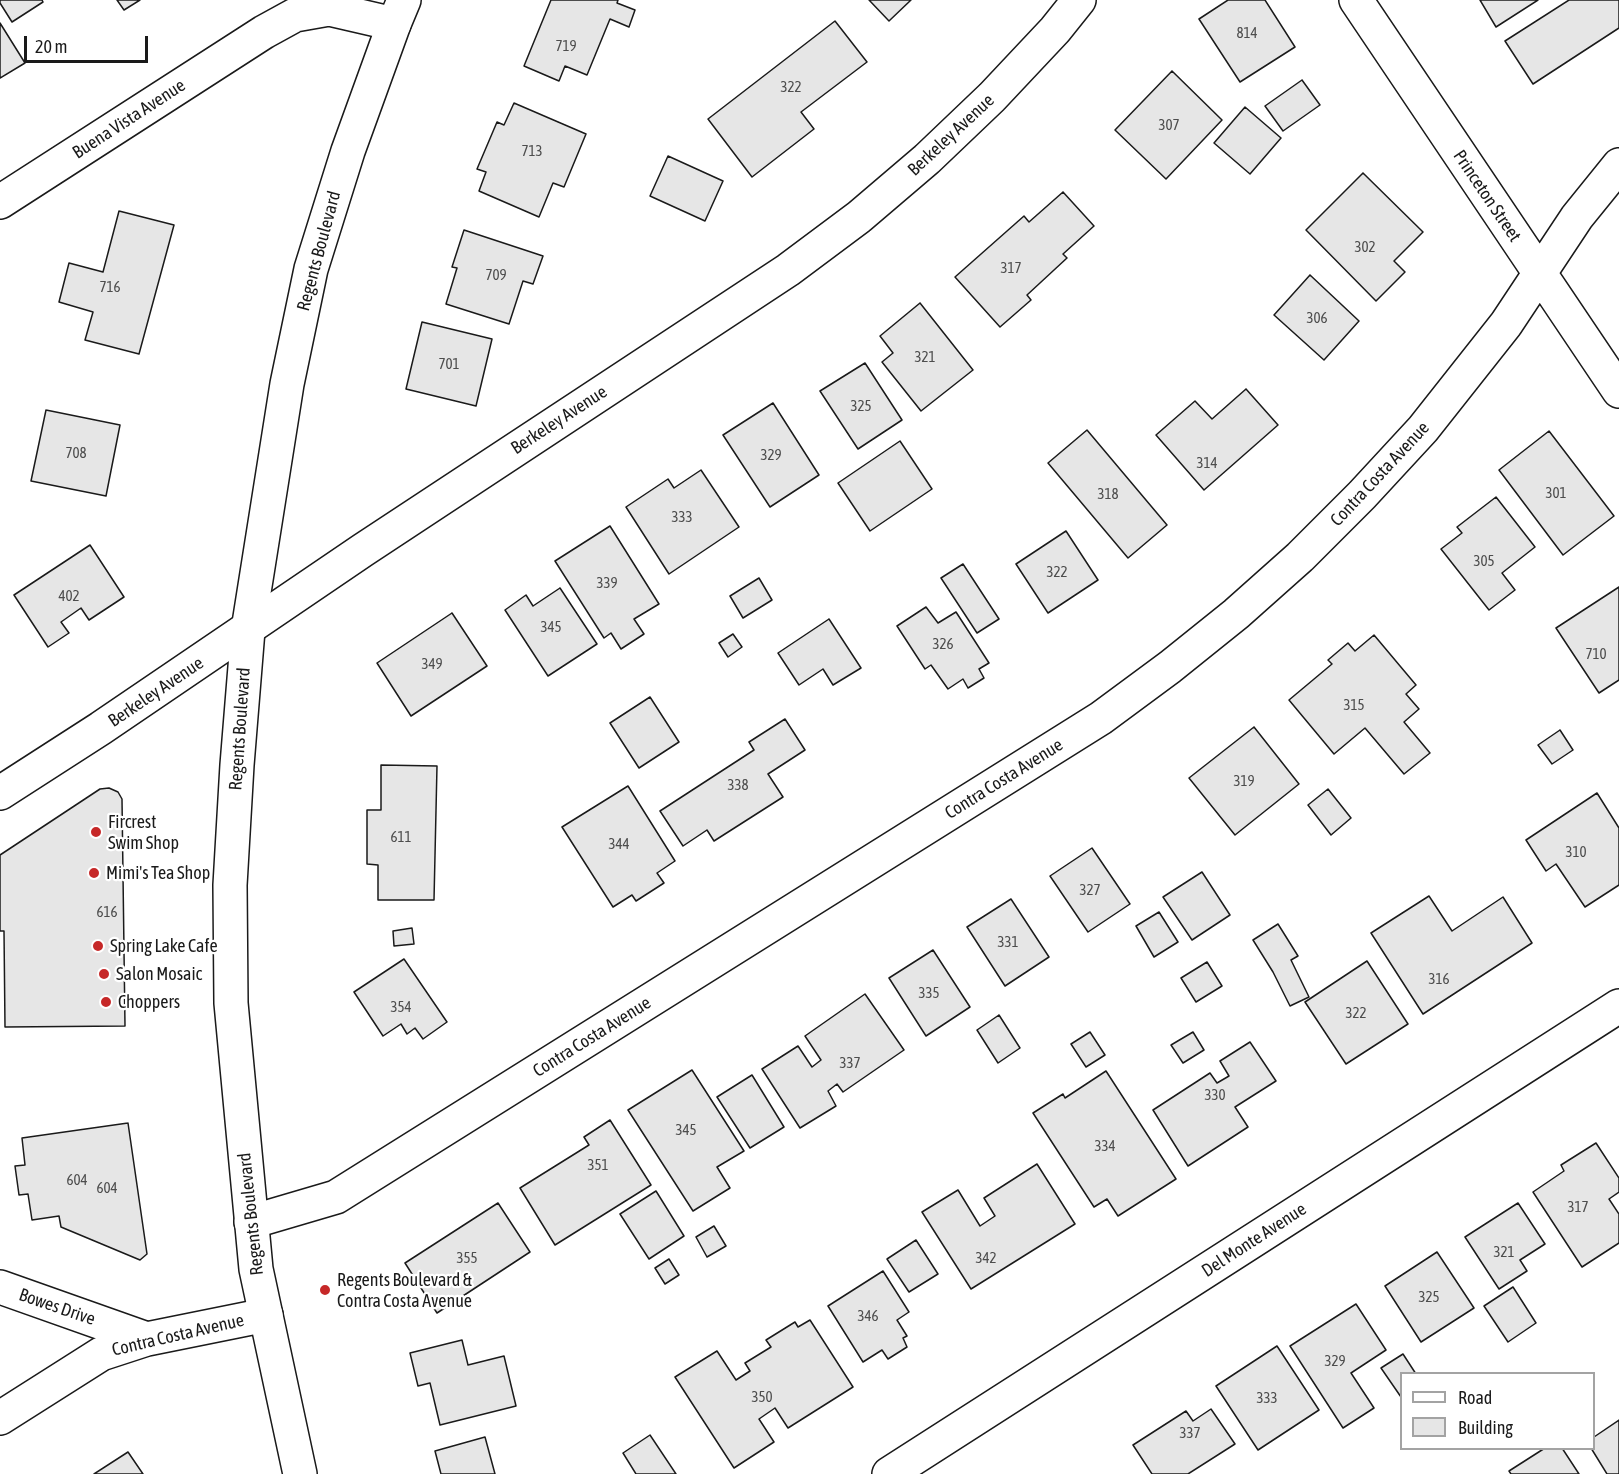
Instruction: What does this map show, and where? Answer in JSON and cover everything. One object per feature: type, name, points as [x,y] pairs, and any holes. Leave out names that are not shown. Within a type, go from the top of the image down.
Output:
[{"type":"street","name":"Berkeley Avenue","points":[[0,792],[101,728],[363,550],[788,270],[859,217],[927,159],[992,98],[1055,30],[1079,0]]},
{"type":"street","name":"Princeton Street","points":[[1356,0],[1619,392]]},
{"type":"street","name":"Buena Vista Avenue","points":[[0,202],[295,15],[329,9],[399,12]]},
{"type":"street","name":"Regents Boulevard","points":[[300,1474],[255,1269],[231,1003],[230,885],[237,765],[248,630],[287,384],[311,269],[348,151],[399,12]]},
{"type":"street","name":"Contra Costa Avenue","points":[[251,1222],[336,1197],[1101,718],[1170,667],[1236,614],[1292,564],[1362,495],[1430,420],[1506,324],[1577,217],[1619,165]]},
{"type":"street","name":"Del Monte Avenue","points":[[889,1474],[1619,1006]]},
{"type":"street","name":"Bowes Drive","points":[[0,1287],[147,1339]]},
{"type":"street","name":"Contra Costa Avenue","points":[[0,1418],[101,1354],[147,1339],[266,1315]]},
{"type":"building","points":[[0,0],[42,0],[43,2],[12,22]]},
{"type":"building","points":[[117,0],[140,0],[124,10]]},
{"type":"building","points":[[551,0],[618,0],[617,3],[635,10],[629,27],[610,19],[587,75],[565,66],[559,81],[524,66]]},
{"type":"building","points":[[869,0],[911,0],[889,21]]},
{"type":"building","points":[[1228,0],[1265,0],[1295,47],[1240,82],[1199,19]]},
{"type":"building","points":[[1480,0],[1538,0],[1496,27]]},
{"type":"building","points":[[1569,0],[1619,0],[1619,28],[1533,84],[1505,41]]},
{"type":"building","points":[[835,21],[867,62],[801,112],[814,129],[752,177],[708,119]]},
{"type":"building","points":[[0,23],[25,63],[0,78]]},
{"type":"building","points":[[1172,71],[1222,120],[1166,179],[1115,130]]},
{"type":"building","points":[[1302,80],[1320,105],[1283,131],[1265,106]]},
{"type":"building","points":[[514,103],[586,134],[564,187],[553,183],[539,217],[479,191],[486,172],[477,169],[497,122],[504,125]]},
{"type":"building","points":[[1245,107],[1281,138],[1250,174],[1214,143]]},
{"type":"building","points":[[668,156],[723,181],[705,221],[650,196]]},
{"type":"building","points":[[1363,173],[1423,232],[1394,261],[1405,272],[1376,301],[1306,230]]},
{"type":"building","points":[[1063,192],[1094,226],[1063,254],[1067,258],[1027,295],[1031,300],[1000,327],[955,277],[1024,216],[1029,222]]},
{"type":"building","points":[[119,211],[174,225],[139,354],[85,340],[93,312],[59,302],[69,263],[103,272]]},
{"type":"building","points":[[464,230],[543,256],[533,284],[523,281],[509,324],[446,304],[457,268],[452,267]]},
{"type":"building","points":[[1310,275],[1359,321],[1324,360],[1274,315]]},
{"type":"building","points":[[920,303],[973,370],[921,411],[882,362],[893,353],[880,336]]},
{"type":"building","points":[[422,322],[492,339],[476,406],[406,389]]},
{"type":"building","points":[[865,363],[902,420],[858,449],[820,391]]},
{"type":"building","points":[[1246,389],[1278,425],[1204,490],[1156,435],[1195,401],[1212,419]]},
{"type":"building","points":[[773,403],[819,475],[770,507],[723,435]]},
{"type":"building","points":[[46,410],[120,425],[106,496],[31,481]]},
{"type":"building","points":[[1087,430],[1167,525],[1128,558],[1048,463]]},
{"type":"building","points":[[1549,431],[1614,516],[1563,555],[1499,470]]},
{"type":"building","points":[[900,441],[932,489],[870,531],[838,483]]},
{"type":"building","points":[[701,470],[739,527],[669,574],[626,507],[668,479],[674,488]]},
{"type":"building","points":[[1496,497],[1535,547],[1502,573],[1515,590],[1489,610],[1441,549],[1462,533],[1457,527]]},
{"type":"building","points":[[610,526],[659,604],[634,619],[644,634],[621,649],[611,633],[604,638],[555,561]]},
{"type":"building","points":[[1066,531],[1098,580],[1048,613],[1016,564]]},
{"type":"building","points":[[90,545],[124,597],[89,620],[81,608],[61,622],[69,633],[48,647],[14,595]]},
{"type":"building","points":[[963,564],[999,619],[977,633],[941,578]]},
{"type":"building","points":[[759,578],[772,600],[743,618],[730,596]]},
{"type":"building","points":[[1619,587],[1619,680],[1599,693],[1556,628]]},
{"type":"building","points":[[560,588],[597,644],[548,676],[505,610],[526,595],[533,606]]},
{"type":"building","points":[[926,607],[938,623],[956,612],[989,663],[979,669],[984,678],[968,688],[963,679],[948,689],[931,665],[925,669],[897,626]]},
{"type":"building","points":[[452,613],[487,666],[411,716],[377,663]]},
{"type":"building","points":[[829,619],[861,668],[833,685],[823,669],[799,685],[778,653]]},
{"type":"building","points":[[733,634],[742,647],[728,657],[719,643]]},
{"type":"building","points":[[1374,635],[1416,685],[1406,694],[1419,709],[1404,722],[1430,753],[1404,774],[1365,728],[1334,754],[1289,700],[1332,664],[1328,660],[1348,643],[1355,651]]},
{"type":"building","points":[[650,697],[679,742],[639,768],[610,723]]},
{"type":"building","points":[[785,719],[805,750],[768,774],[783,797],[714,841],[707,830],[683,846],[660,811],[754,750],[749,742]]},
{"type":"building","points":[[1254,727],[1299,784],[1235,835],[1189,778]]},
{"type":"building","points":[[1560,730],[1573,750],[1552,764],[1538,745]]},
{"type":"building","points":[[381,765],[437,766],[434,900],[378,900],[378,865],[367,864],[367,810],[381,810]]},
{"type":"building","points":[[628,786],[675,861],[657,873],[664,883],[636,901],[632,895],[613,907],[562,827]]},
{"type":"building","points":[[109,788],[118,792],[122,799],[125,1026],[5,1027],[4,931],[0,931],[0,855],[100,789]]},
{"type":"building","points":[[1328,789],[1351,818],[1331,835],[1308,805]]},
{"type":"building","points":[[1597,793],[1619,828],[1619,885],[1585,907],[1556,864],[1546,871],[1526,840]]},
{"type":"building","points":[[1092,848],[1130,904],[1088,932],[1050,876]]},
{"type":"building","points":[[1202,872],[1230,915],[1192,940],[1163,897]]},
{"type":"building","points":[[1429,896],[1452,931],[1503,897],[1532,943],[1423,1014],[1371,933]]},
{"type":"building","points":[[1011,899],[1049,957],[1005,986],[967,927]]},
{"type":"building","points":[[1159,912],[1178,942],[1154,957],[1136,926]]},
{"type":"building","points":[[1278,924],[1298,956],[1291,960],[1309,997],[1290,1006],[1253,940]]},
{"type":"building","points":[[412,928],[414,944],[394,946],[393,931]]},
{"type":"building","points":[[933,950],[970,1007],[926,1036],[889,978]]},
{"type":"building","points":[[404,959],[447,1022],[423,1039],[415,1028],[407,1034],[401,1024],[383,1036],[354,992]]},
{"type":"building","points":[[1367,961],[1408,1024],[1346,1064],[1305,1002]]},
{"type":"building","points":[[1207,962],[1222,986],[1196,1002],[1181,978]]},
{"type":"building","points":[[865,994],[904,1050],[843,1092],[837,1084],[828,1091],[836,1106],[800,1128],[762,1069],[798,1046],[812,1067],[821,1060],[805,1036]]},
{"type":"building","points":[[999,1015],[1020,1048],[998,1063],[977,1030]]},
{"type":"building","points":[[1090,1032],[1105,1055],[1086,1067],[1071,1044]]},
{"type":"building","points":[[1193,1032],[1204,1050],[1183,1063],[1171,1045]]},
{"type":"building","points":[[1250,1042],[1276,1081],[1235,1107],[1248,1127],[1188,1166],[1153,1110],[1210,1073],[1217,1083],[1229,1076],[1220,1061]]},
{"type":"building","points":[[692,1070],[744,1151],[717,1167],[730,1188],[693,1211],[628,1110]]},
{"type":"building","points":[[1106,1071],[1176,1179],[1118,1216],[1107,1199],[1094,1207],[1033,1113],[1063,1094],[1065,1098]]},
{"type":"building","points":[[752,1075],[784,1127],[750,1148],[717,1097]]},
{"type":"building","points":[[610,1120],[651,1185],[555,1245],[520,1188],[589,1145],[584,1137]]},
{"type":"building","points":[[128,1123],[147,1254],[140,1260],[61,1227],[59,1216],[32,1220],[28,1194],[19,1195],[15,1166],[25,1165],[22,1138]]},
{"type":"building","points":[[1596,1143],[1619,1178],[1619,1192],[1609,1199],[1619,1214],[1619,1243],[1582,1267],[1533,1192],[1564,1171],[1561,1165]]},
{"type":"building","points":[[1037,1164],[1075,1224],[971,1289],[922,1212],[958,1190],[980,1226],[995,1216],[984,1198]]},
{"type":"building","points":[[656,1191],[684,1236],[649,1259],[620,1214]]},
{"type":"building","points":[[498,1203],[530,1252],[437,1313],[405,1263]]},
{"type":"building","points":[[1518,1203],[1545,1244],[1520,1260],[1527,1271],[1499,1289],[1465,1237]]},
{"type":"building","points":[[714,1226],[726,1246],[707,1257],[696,1237]]},
{"type":"building","points":[[916,1240],[938,1274],[909,1292],[887,1259]]},
{"type":"building","points":[[1437,1252],[1474,1308],[1421,1342],[1385,1286]]},
{"type":"building","points":[[669,1259],[679,1275],[665,1284],[655,1268]]},
{"type":"building","points":[[883,1271],[909,1312],[897,1320],[907,1336],[903,1338],[907,1347],[888,1359],[882,1350],[863,1362],[828,1306]]},
{"type":"building","points":[[1513,1287],[1536,1323],[1508,1342],[1484,1306]]},
{"type":"building","points":[[1356,1304],[1386,1350],[1351,1373],[1374,1408],[1343,1428],[1290,1346]]},
{"type":"building","points":[[810,1320],[853,1387],[788,1428],[775,1408],[759,1419],[774,1442],[734,1468],[675,1377],[717,1351],[736,1380],[750,1371],[745,1363],[771,1347],[766,1340],[795,1322],[798,1327]]},
{"type":"building","points":[[462,1340],[468,1365],[504,1356],[516,1406],[440,1425],[430,1383],[418,1386],[410,1353]]},
{"type":"building","points":[[1277,1346],[1319,1410],[1258,1450],[1216,1386]]},
{"type":"building","points":[[1403,1354],[1415,1372],[1400,1372],[1400,1396],[1381,1368]]},
{"type":"building","points":[[1211,1409],[1235,1444],[1188,1474],[1152,1474],[1133,1445],[1186,1411],[1193,1421]]},
{"type":"building","points":[[1619,1420],[1619,1474],[1607,1474],[1592,1450],[1595,1450],[1595,1436]]},
{"type":"building","points":[[650,1435],[676,1474],[636,1474],[623,1453]]},
{"type":"building","points":[[485,1437],[495,1474],[441,1474],[435,1451]]},
{"type":"building","points":[[1542,1450],[1563,1450],[1579,1474],[1511,1474],[1509,1471]]},
{"type":"building","points":[[128,1452],[143,1474],[94,1474]]},
{"type":"place","name":"Fircrest Swim Shop","points":[[96,832]]},
{"type":"place","name":"Mimi's Tea Shop","points":[[94,873]]},
{"type":"place","name":"Spring Lake Cafe","points":[[98,946]]},
{"type":"place","name":"Salon Mosaic","points":[[104,974]]},
{"type":"place","name":"Choppers","points":[[106,1002]]},
{"type":"place","name":"Regents Boulevard & Contra Costa Avenue","points":[[325,1290]]}]
